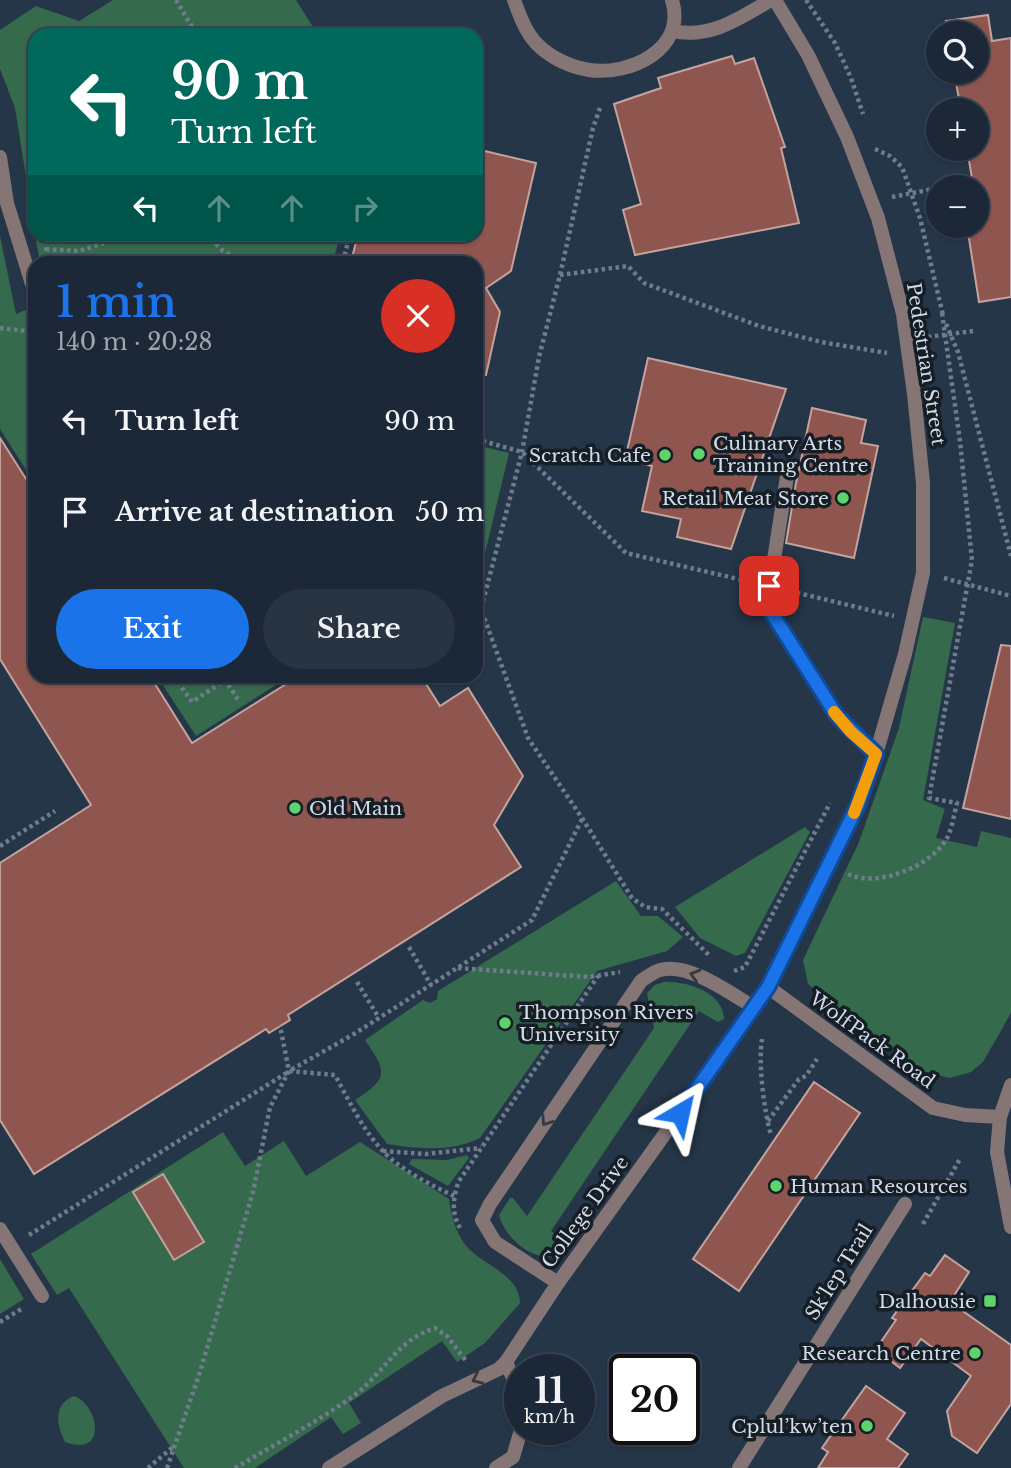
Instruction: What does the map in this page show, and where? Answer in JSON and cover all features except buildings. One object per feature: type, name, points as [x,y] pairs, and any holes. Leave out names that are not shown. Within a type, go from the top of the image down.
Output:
[{"type":"street","points":[[514,0],[526,31],[538,45],[552,56],[588,70],[614,70],[645,61],[667,41],[672,31],[675,17],[672,0]]},
{"type":"street","points":[[672,31],[690,35],[711,31],[773,0]]},
{"type":"street","name":"Pedestrian Street","points":[[773,0],[808,55],[847,136],[878,218],[903,314],[923,483],[923,573],[913,620],[876,754]]},
{"type":"street","points":[[0,157],[6,203],[28,272]]},
{"type":"street","points":[[788,470],[766,604],[837,716],[876,754]]},
{"type":"street","name":"College Drive","points":[[511,1354],[558,1283],[768,987],[858,805],[876,754]]},
{"type":"street","points":[[558,1283],[495,1242],[482,1220],[490,1204],[640,981],[661,970],[680,971],[704,978],[755,1008]]},
{"type":"street","name":"WolfPack Road","points":[[768,987],[933,1108],[965,1115],[1000,1117]]},
{"type":"street","points":[[1011,1086],[1000,1117],[997,1152],[1011,1227]]},
{"type":"street","name":"Sk'lep Trail","points":[[739,1468],[905,1203]]},
{"type":"street","points":[[0,1229],[42,1296]]},
{"type":"street","points":[[329,1468],[442,1396],[499,1369],[504,1364]]},
{"type":"street","points":[[496,1468],[513,1457],[517,1445]]},
{"type":"path","points":[[176,0],[193,28]]},
{"type":"path","points":[[806,0],[835,43],[851,78],[866,122]]},
{"type":"path","points":[[810,7],[813,0]]},
{"type":"path","points":[[483,601],[522,452],[539,357],[600,108]]},
{"type":"path","points":[[829,864],[853,876],[880,878],[911,870],[946,840],[957,803],[929,798],[972,560],[960,441],[942,313],[920,218],[902,167],[890,156],[876,151],[872,141]]},
{"type":"path","points":[[871,200],[926,190]]},
{"type":"path","points":[[46,249],[79,251],[107,242]]},
{"type":"path","points":[[214,242],[232,256]]},
{"type":"path","points":[[560,275],[628,266],[644,283],[759,326],[821,342],[885,354],[908,352]]},
{"type":"path","points":[[942,313],[958,352],[1011,556]]},
{"type":"path","points":[[0,328],[28,330]]},
{"type":"path","points":[[950,334],[973,331]]},
{"type":"path","points":[[483,441],[522,452],[626,553],[913,620]]},
{"type":"path","points":[[949,579],[1011,596]]},
{"type":"path","points":[[483,615],[528,738],[632,898],[645,908],[662,909],[684,928],[713,960]]},
{"type":"path","points":[[179,683],[192,702],[220,683]]},
{"type":"path","points":[[227,683],[239,701]]},
{"type":"path","points":[[724,969],[732,972],[745,967],[830,803]]},
{"type":"path","points":[[0,846],[55,811]]},
{"type":"path","points":[[11,1246],[532,920],[582,818]]},
{"type":"path","points":[[409,947],[431,985]]},
{"type":"path","points":[[457,968],[590,978],[625,971]]},
{"type":"path","points":[[463,1234],[455,1219],[454,1196],[459,1181],[598,976]]},
{"type":"path","points":[[357,982],[379,1018]]},
{"type":"path","points":[[167,1468],[200,1372],[253,1192],[270,1107],[289,1071],[280,1026]]},
{"type":"path","points":[[766,1034],[761,1040],[761,1055],[767,1121],[771,1135]]},
{"type":"path","points":[[767,1121],[799,1079],[806,1076],[817,1059]]},
{"type":"path","points":[[289,1071],[335,1075],[356,1115],[382,1151],[411,1172],[454,1196]]},
{"type":"path","points":[[382,1151],[426,1154],[481,1148]]},
{"type":"path","points":[[923,1224],[961,1157]]},
{"type":"path","points":[[235,1468],[352,1397],[402,1345],[418,1334],[435,1328],[447,1336],[466,1362],[473,1358]]},
{"type":"path","points":[[148,1468],[175,1446]]},
{"type":"green space","points":[[113,0],[296,0],[314,28],[28,28],[28,189],[15,108],[0,69],[0,30],[36,6],[79,21]]},
{"type":"green space","points":[[0,236],[16,314],[28,309],[28,473],[0,429]]},
{"type":"green space","points":[[36,242],[338,242],[335,256],[39,256]]},
{"type":"green space","points":[[483,447],[509,453],[483,562]]},
{"type":"green space","points":[[923,617],[955,623],[923,800],[945,809],[936,838],[977,847],[981,831],[1011,838],[1011,1013],[983,1062],[971,1072],[950,1078],[926,1072],[834,1006],[808,984],[803,960],[859,842],[899,728]]},
{"type":"green space","points":[[162,683],[279,683],[196,736]]},
{"type":"green space","points":[[805,827],[810,832],[745,953],[736,956],[700,938],[675,907]]},
{"type":"green space","points":[[616,881],[641,916],[658,916],[683,937],[667,951],[597,971],[480,1138],[447,1147],[422,1148],[387,1144],[355,1100],[374,1086],[381,1074],[378,1060],[365,1040],[423,1000],[430,1003],[437,999],[438,991]]},
{"type":"green space","points":[[664,982],[703,990],[718,1002],[724,1019],[718,1022],[699,1011],[551,1231],[570,1246],[568,1251],[558,1256],[536,1255],[509,1235],[499,1215],[510,1198],[513,1198],[527,1216],[654,1028],[647,993],[655,985]]},
{"type":"green space","points":[[223,1132],[245,1166],[284,1141],[306,1176],[360,1142],[449,1199],[461,1239],[476,1255],[508,1279],[519,1294],[520,1303],[485,1343],[457,1362],[442,1341],[349,1403],[361,1423],[343,1434],[331,1417],[255,1468],[184,1468],[69,1288],[57,1295],[31,1254]]},
{"type":"green space","points":[[467,1155],[469,1158],[448,1186],[409,1164],[412,1159],[447,1160]]},
{"type":"green space","points":[[0,1259],[24,1299],[0,1314]]},
{"type":"green space","points":[[74,1396],[83,1401],[89,1409],[95,1428],[88,1443],[79,1445],[65,1442],[58,1416],[62,1404]]},
{"type":"slow traffic","points":[[834,712],[851,732],[876,754],[854,813]]},
{"type":"place","name":"Culinary Arts Training Centre","points":[[699,454]]},
{"type":"place","name":"Scratch Cafe","points":[[665,455]]},
{"type":"place","name":"Retail Meat Store","points":[[843,498]]},
{"type":"place","name":"Old Main","points":[[295,808]]},
{"type":"place","name":"Thompson Rivers University","points":[[505,1023]]},
{"type":"place","name":"Human Resources","points":[[776,1186]]},
{"type":"place","name":"Dalhousie","points":[[990,1301]]},
{"type":"place","name":"Research Centre","points":[[975,1353]]},
{"type":"place","name":"Cplul’kw’ten","points":[[867,1426]]},
{"type":"route","points":[[680,1113],[768,987],[858,805],[876,754],[837,716],[766,604],[769,586]]}]
